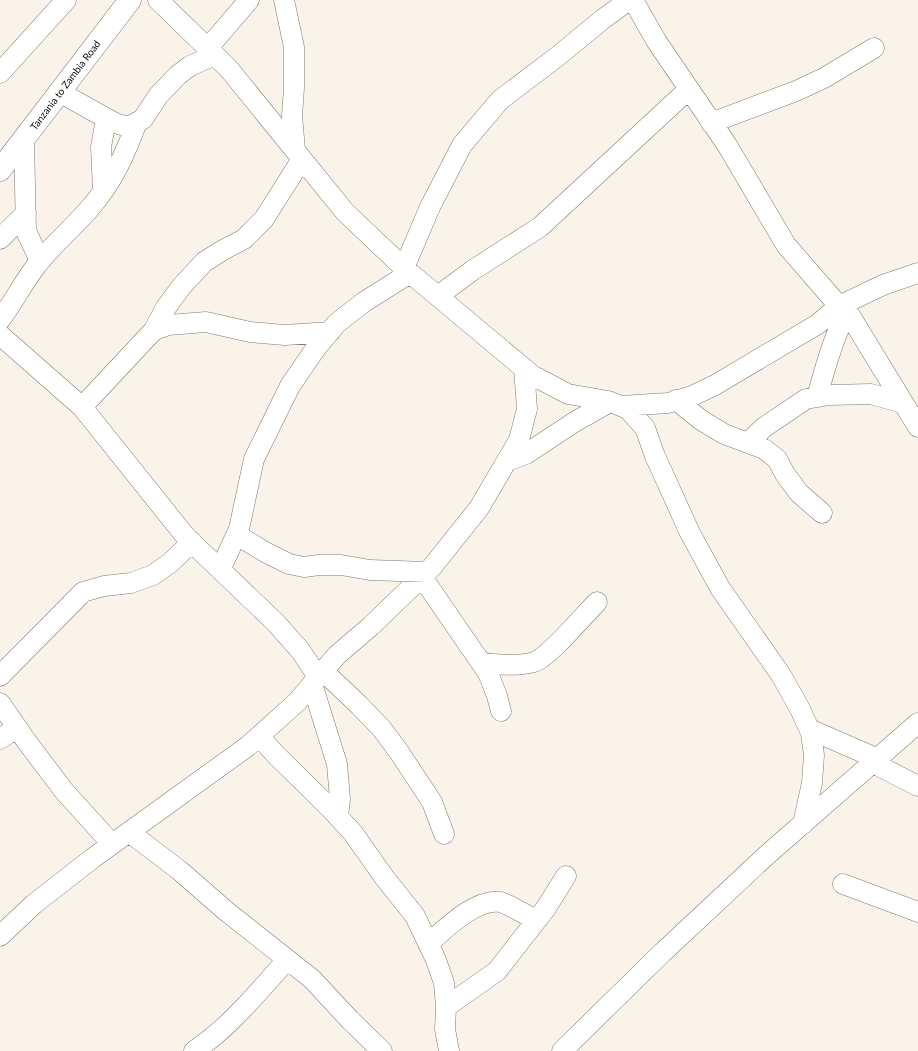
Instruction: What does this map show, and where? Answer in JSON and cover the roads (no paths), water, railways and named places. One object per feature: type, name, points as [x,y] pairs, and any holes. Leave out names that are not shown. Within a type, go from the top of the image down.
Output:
[{"type":"highway","name":"Tanzania to Zambia Road","points":[[0,170],[130,0]]},
{"type":"street","points":[[0,73],[65,0]]},
{"type":"street","points":[[59,92],[115,124],[128,127],[143,119],[158,96],[178,74],[212,52],[249,0]]},
{"type":"street","points":[[82,407],[154,330],[165,309],[181,286],[204,262],[244,239],[264,219],[298,154],[292,116],[294,47],[284,0]]},
{"type":"street","points":[[220,570],[239,529],[254,459],[290,386],[316,348],[337,323],[408,270],[430,207],[462,145],[500,100],[629,0]]},
{"type":"street","points":[[633,0],[657,42],[727,145],[786,245],[843,307],[918,427]]},
{"type":"street","points":[[170,4],[228,68],[345,212],[408,270],[532,375],[568,394],[616,404],[628,409],[645,428],[673,496],[701,554],[720,588],[781,675],[800,709],[811,733],[814,755],[812,783],[803,824]]},
{"type":"street","points":[[711,123],[796,91],[824,78],[874,48]]},
{"type":"street","points":[[438,296],[472,270],[540,227],[689,89]]},
{"type":"street","points":[[103,192],[101,147],[106,119]]},
{"type":"street","points":[[0,320],[40,261],[90,208],[112,179],[127,151],[137,122]]},
{"type":"street","points":[[24,139],[26,231],[40,261]]},
{"type":"street","points":[[0,239],[26,212]]},
{"type":"street","points":[[507,461],[526,454],[545,443],[576,421],[616,404],[668,403],[692,396],[716,385],[818,324],[843,307],[883,285],[918,273]]},
{"type":"street","points":[[817,398],[838,329],[843,307]]},
{"type":"street","points":[[154,330],[168,325],[206,322],[250,332],[285,335],[330,332]]},
{"type":"street","points":[[0,335],[82,407],[158,504],[192,542],[275,622],[300,650],[318,677],[337,764],[340,799],[338,817]]},
{"type":"street","points":[[0,936],[34,904],[112,844],[242,751],[297,702],[337,655],[371,626],[424,575],[480,508],[519,440],[527,409],[524,368]]},
{"type":"street","points":[[748,443],[763,428],[806,400],[847,394],[871,394],[903,403]]},
{"type":"street","points":[[676,400],[701,420],[724,434],[764,449],[777,459],[785,474],[799,493],[822,513]]},
{"type":"street","points":[[237,535],[265,552],[289,564],[304,567],[341,565],[370,570],[424,575]]},
{"type":"street","points":[[0,676],[83,592],[104,586],[131,583],[153,575],[170,563],[192,542]]},
{"type":"street","points":[[424,575],[488,673],[501,711]]},
{"type":"street","points":[[481,663],[509,665],[535,662],[546,654],[597,602]]},
{"type":"street","points":[[318,677],[359,705],[382,730],[399,752],[432,802],[444,834]]},
{"type":"street","points":[[0,703],[64,791],[112,844]]},
{"type":"street","points":[[562,1051],[768,854],[918,723]]},
{"type":"street","points":[[0,739],[17,728]]},
{"type":"street","points":[[809,729],[876,761],[918,786]]},
{"type":"street","points":[[259,736],[276,756],[312,790],[353,833],[384,877],[415,916],[436,960],[444,983],[446,1007],[445,1029],[449,1051]]},
{"type":"street","points":[[130,832],[179,870],[226,911],[312,979],[350,1020],[382,1051]]},
{"type":"street","points":[[446,1007],[497,971],[536,920],[566,876]]},
{"type":"street","points":[[843,884],[918,912]]},
{"type":"street","points":[[428,944],[453,922],[472,910],[487,903],[500,902],[536,920]]},
{"type":"street","points":[[194,1051],[213,1038],[259,992],[287,960]]}]
